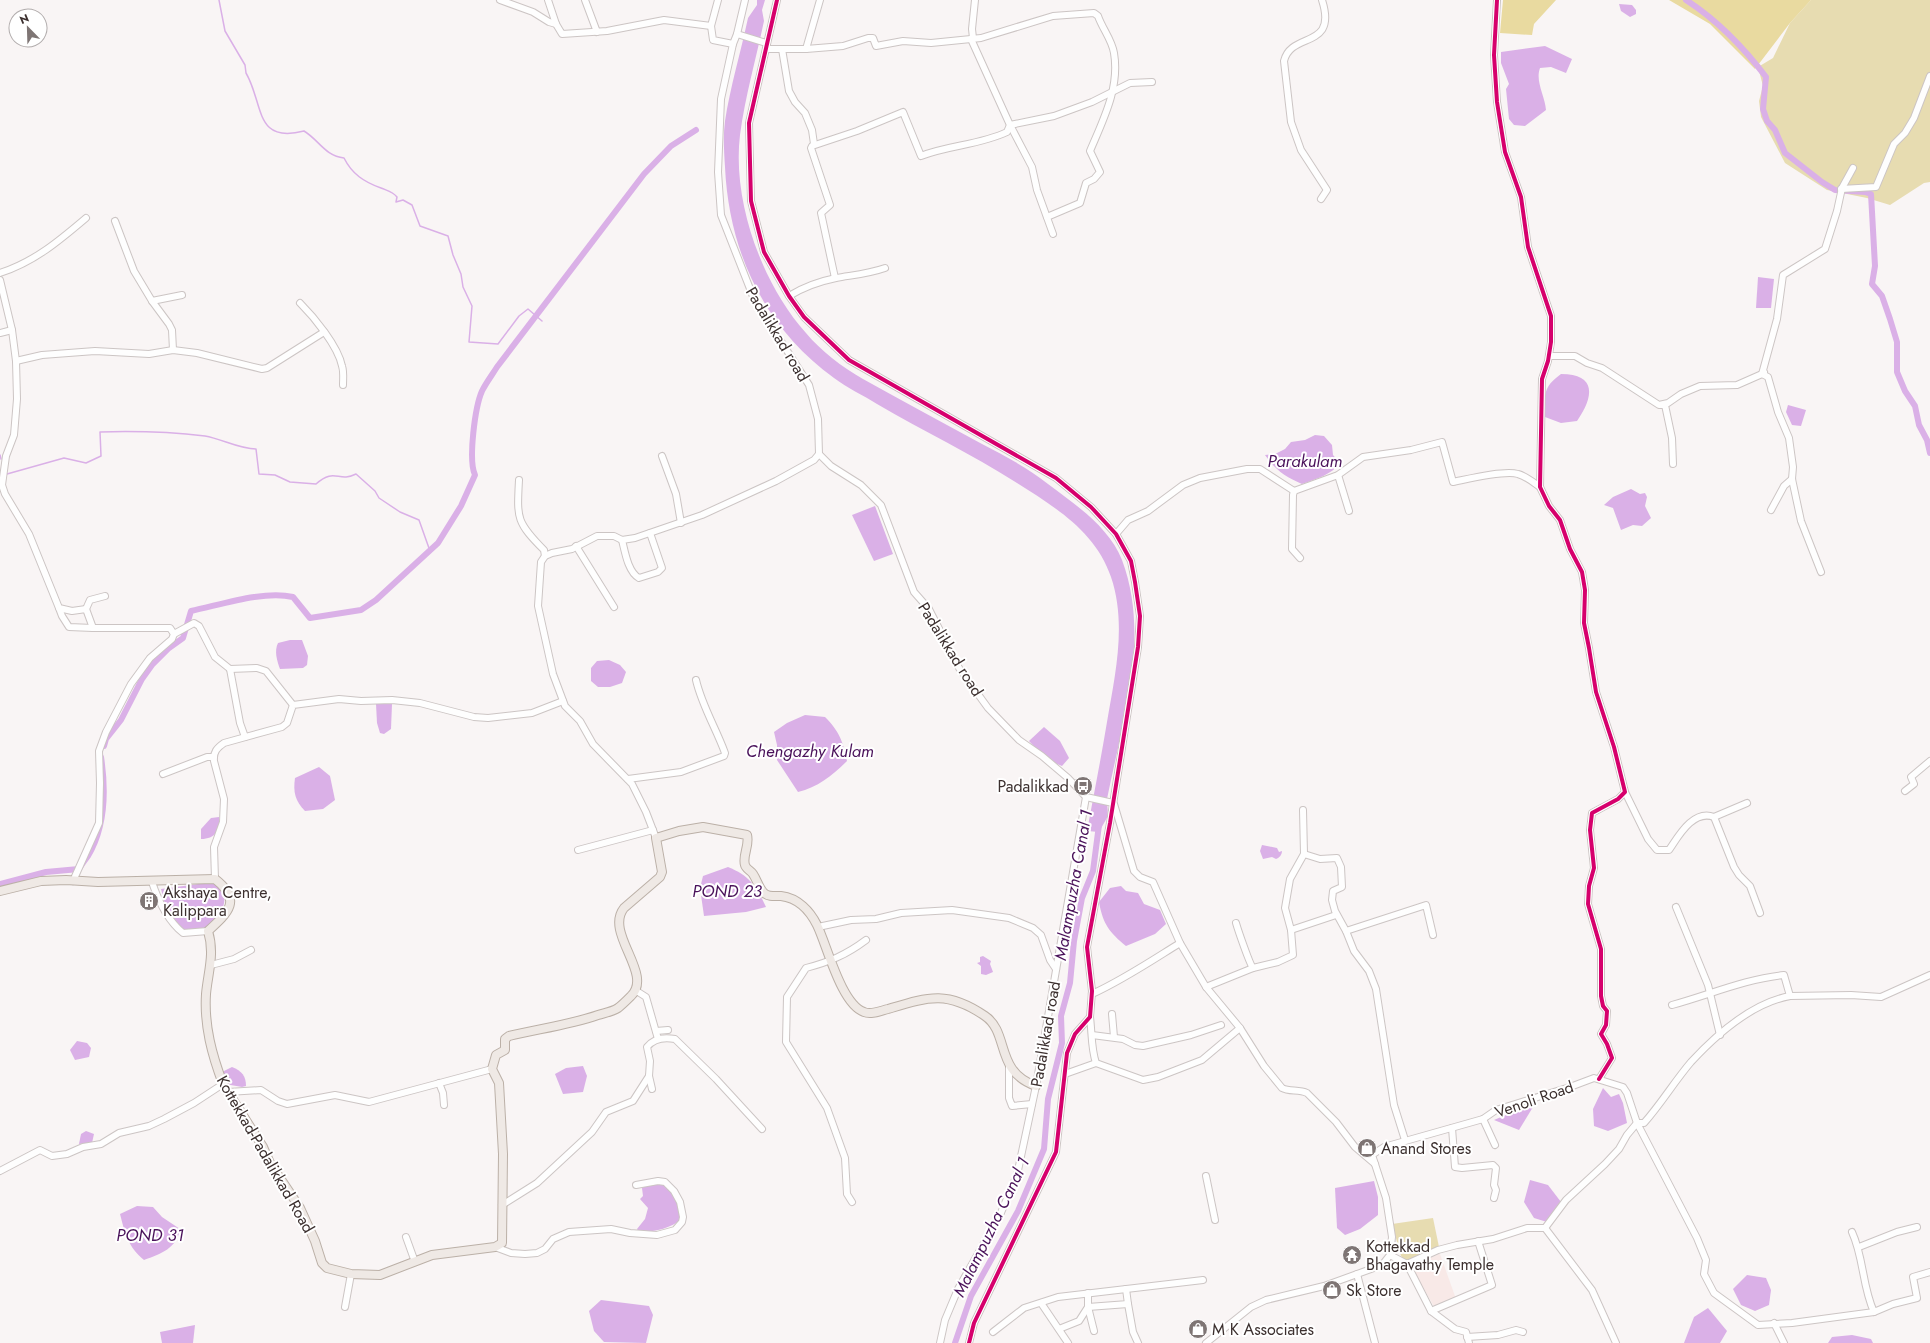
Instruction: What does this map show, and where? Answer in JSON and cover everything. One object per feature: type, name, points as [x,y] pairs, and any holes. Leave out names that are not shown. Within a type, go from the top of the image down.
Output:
[{"type":"main road","points":[[496,1247],[502,1243],[503,1154],[499,1083],[492,1070],[496,1055],[505,1050],[505,1039],[507,1037],[575,1022],[617,1009],[633,995],[638,984],[633,962],[620,934],[620,915],[624,908],[660,877],[662,872],[656,838],[678,831],[703,827],[745,834],[748,837],[745,866],[752,873],[764,893],[768,896],[791,898],[809,912],[818,927],[830,961],[845,992],[858,1009],[863,1012],[878,1012],[924,998],[942,997],[952,1000],[985,1016],[993,1024],[1009,1065],[1022,1080],[1036,1086]]},
{"type":"main road","points":[[0,891],[41,881],[74,877],[98,882],[152,882],[215,879],[229,893],[230,903],[224,916],[208,931]]},
{"type":"main road","name":"Kottekkad-Padalikkad Road","points":[[208,931],[213,944],[206,995],[208,1036],[223,1084],[262,1147],[270,1163],[300,1208],[315,1241],[322,1263],[333,1270],[351,1274],[387,1274],[432,1255],[496,1247]]},
{"type":"street","points":[[500,0],[533,12],[556,24]]},
{"type":"street","points":[[548,0],[556,24],[562,34],[597,32],[664,20],[711,26]]},
{"type":"street","points":[[585,0],[597,32]]},
{"type":"street","points":[[718,0],[711,26],[713,40],[733,44]]},
{"type":"street","name":"Padalikkad road","points":[[745,0],[737,34],[733,44],[721,99],[718,143],[718,172],[721,215],[754,299],[809,385],[818,419],[819,454],[832,466],[861,484],[881,505],[914,592],[929,609],[959,668],[988,708],[1019,740],[1042,756],[1068,778],[1086,797],[1036,1086],[1017,1175],[1000,1216],[958,1289],[945,1320],[940,1343]]},
{"type":"street","points":[[777,0],[749,123],[751,201],[764,252],[789,296],[804,318],[849,360],[1056,478],[1091,507],[1116,534],[1131,561],[1140,616],[1138,647],[1113,803],[1087,947],[1092,994],[1090,1017],[1092,1051],[1096,1063]]},
{"type":"street","points":[[806,49],[820,0]]},
{"type":"street","points":[[971,39],[974,38],[972,29],[975,0]]},
{"type":"street","points":[[1321,199],[1327,190],[1301,150],[1290,122],[1284,61],[1287,54],[1294,48],[1313,37],[1324,28],[1326,16],[1322,0]]},
{"type":"street","points":[[1497,0],[1494,55],[1497,102],[1505,152],[1521,197],[1528,247],[1551,316],[1549,356],[1542,378],[1540,487],[1549,506],[1560,520],[1570,549],[1582,572],[1586,590],[1584,622],[1590,648],[1596,692],[1614,747],[1625,792],[1648,839],[1657,850],[1669,850],[1687,824],[1702,817],[1714,817],[1747,803]]},
{"type":"street","points":[[737,34],[766,46],[782,49],[843,46],[868,38],[873,38],[873,46],[903,41],[931,43],[981,38],[1053,16],[1094,13],[1098,16],[1114,51],[1116,81],[1090,151],[1100,172],[1094,179],[1086,183],[1080,203],[1047,217]]},
{"type":"street","points":[[971,39],[1010,125],[1032,167],[1037,190],[1053,234]]},
{"type":"street","points":[[782,49],[789,91],[795,102],[805,114],[812,130],[814,144],[811,148],[830,205],[821,213],[835,278]]},
{"type":"street","points":[[1840,191],[1876,187],[1894,144],[1905,133],[1914,118],[1930,76]]},
{"type":"street","points":[[1010,125],[1054,116],[1092,102],[1113,90],[1130,83],[1152,82]]},
{"type":"street","points":[[814,144],[857,131],[903,112],[921,156],[938,149],[997,137],[1007,132],[1010,125]]},
{"type":"street","points":[[1821,572],[1801,521],[1792,479],[1793,467],[1789,438],[1765,375],[1783,274],[1825,249],[1837,211],[1840,191],[1853,168]]},
{"type":"street","points":[[0,273],[19,266],[50,248],[86,218]]},
{"type":"street","points":[[115,222],[134,271],[172,330],[173,350]]},
{"type":"street","points":[[789,296],[797,291],[835,278],[853,277],[885,268]]},
{"type":"street","points":[[0,280],[12,330],[16,361],[17,399],[14,435],[6,456],[1,485],[4,494],[29,534],[62,616],[69,627],[170,628],[174,634]]},
{"type":"street","points":[[152,301],[182,295]]},
{"type":"street","points":[[300,303],[315,318],[342,365],[343,385]]},
{"type":"street","points":[[0,333],[12,330]]},
{"type":"street","points":[[16,361],[42,355],[95,351],[150,354],[173,350],[197,353],[262,369],[285,358],[324,332]]},
{"type":"street","points":[[1549,356],[1575,356],[1602,368],[1659,405],[1664,405],[1672,438],[1673,464]]},
{"type":"street","points":[[1659,405],[1668,403],[1681,394],[1700,386],[1737,385],[1765,375]]},
{"type":"street","points":[[1294,491],[1338,475],[1363,457],[1411,450],[1442,442],[1453,482],[1503,474],[1518,474],[1540,487]]},
{"type":"street","points":[[656,838],[646,812],[628,780],[593,744],[580,721],[565,706],[553,674],[538,606],[541,562],[545,556],[576,546],[597,536],[614,536],[622,540],[635,538],[702,515],[776,481],[814,460],[819,454]]},
{"type":"street","points":[[662,456],[676,494],[681,523]]},
{"type":"street","points":[[1116,534],[1128,520],[1148,511],[1184,485],[1200,478],[1247,469],[1260,469],[1294,491]]},
{"type":"street","points":[[1338,475],[1349,511]]},
{"type":"street","points":[[1771,510],[1784,486],[1792,479]]},
{"type":"street","points":[[519,480],[518,507],[520,519],[526,532],[544,550],[545,556]]},
{"type":"street","points":[[1294,491],[1292,503],[1292,549],[1300,558]]},
{"type":"street","points":[[622,540],[625,554],[632,570],[639,578],[658,572],[662,568],[650,533]]},
{"type":"street","points":[[576,546],[614,607]]},
{"type":"street","points":[[93,628],[86,609],[90,600],[105,596]]},
{"type":"street","points":[[60,608],[72,611],[86,609]]},
{"type":"street","points":[[74,877],[99,823],[100,783],[98,751],[106,732],[131,684],[146,663],[172,639],[174,634],[194,622],[199,626],[215,656],[230,669],[236,708],[245,737]]},
{"type":"street","points":[[230,669],[257,668],[266,671],[293,705]]},
{"type":"street","points":[[628,780],[682,772],[724,756],[725,753],[719,736],[705,710],[696,680]]},
{"type":"street","points":[[293,705],[339,699],[361,701],[392,700],[420,704],[474,717],[488,718],[532,713],[563,701]]},
{"type":"street","points":[[215,879],[214,847],[223,822],[224,799],[214,757],[217,748],[224,743],[282,727],[287,723],[293,705]]},
{"type":"street","points":[[163,774],[206,758],[214,757]]},
{"type":"street","points":[[1905,791],[1914,784],[1911,777],[1930,761]]},
{"type":"street","points":[[1625,792],[1618,799],[1592,813],[1590,830],[1594,868],[1589,886],[1588,904],[1601,949],[1601,996],[1603,1006],[1607,1011],[1606,1025],[1601,1034],[1607,1044],[1612,1058],[1599,1079],[1623,1087],[1627,1093],[1634,1119],[1697,1238],[1706,1260],[1704,1274],[1714,1293],[1758,1325],[1792,1323],[1874,1312],[1893,1304],[1917,1298],[1913,1277],[1930,1272]]},
{"type":"street","points":[[1086,797],[1113,803]]},
{"type":"street","points":[[1113,803],[1134,871],[1140,877],[1154,882],[1180,943],[1206,987],[1240,1028],[1264,1066],[1282,1088],[1285,1090],[1303,1091],[1307,1093],[1336,1122],[1355,1147],[1376,1165]]},
{"type":"street","points":[[1206,987],[1253,968],[1278,962],[1294,955],[1291,930],[1285,908],[1290,879],[1304,854],[1303,810]]},
{"type":"street","points":[[1714,817],[1734,867],[1739,875],[1750,886],[1760,913]]},
{"type":"street","points":[[578,850],[653,830]]},
{"type":"street","points":[[1304,854],[1320,859],[1337,858],[1340,862],[1342,887],[1333,890],[1332,894],[1336,915],[1346,931],[1354,951],[1369,971],[1376,989],[1394,1105],[1404,1140]]},
{"type":"street","points":[[152,882],[155,891],[174,926],[183,933],[208,931]]},
{"type":"street","points":[[1346,931],[1426,905],[1433,935]]},
{"type":"street","points":[[1676,907],[1708,985],[1720,1035]]},
{"type":"street","points":[[818,927],[851,920],[876,919],[901,913],[952,910],[1009,918],[1033,928],[1041,935],[1050,960],[1056,969]]},
{"type":"street","points":[[1291,930],[1336,915]]},
{"type":"street","points":[[1236,923],[1247,952],[1250,965],[1253,968]]},
{"type":"street","points":[[852,1202],[847,1194],[845,1158],[827,1108],[786,1042],[786,997],[806,968],[830,961],[853,949],[866,940]]},
{"type":"street","points":[[1092,994],[1121,980],[1180,943]]},
{"type":"street","points":[[211,965],[234,959],[251,950]]},
{"type":"street","points":[[1672,1005],[1771,976],[1784,975],[1790,996]]},
{"type":"street","points":[[1545,1228],[1566,1200],[1619,1149],[1626,1135],[1637,1123],[1644,1123],[1660,1106],[1692,1062],[1720,1035],[1748,1013],[1780,998],[1790,996],[1839,994],[1881,996],[1930,975]]},
{"type":"street","points":[[635,990],[646,998],[658,1039]]},
{"type":"street","points":[[1112,1014],[1114,1037]]},
{"type":"street","points":[[969,1343],[974,1323],[1056,1152],[1067,1053],[1075,1034],[1090,1017]]},
{"type":"street","points":[[1092,1035],[1114,1037],[1143,1046],[1191,1036],[1222,1025]]},
{"type":"street","points":[[1065,1074],[1096,1063],[1143,1080],[1158,1077],[1202,1060],[1240,1028]]},
{"type":"street","points":[[656,1031],[668,1030]]},
{"type":"street","points":[[652,1089],[649,1076],[650,1061],[647,1047],[650,1043],[658,1039],[666,1037],[675,1039],[716,1078],[762,1129]]},
{"type":"street","points":[[1009,1065],[1008,1098],[1012,1106],[1032,1104]]},
{"type":"street","points":[[228,1092],[261,1090],[278,1101],[287,1104],[335,1095],[369,1102],[492,1070]]},
{"type":"street","points":[[502,1205],[537,1183],[592,1132],[606,1112],[634,1101],[649,1076]]},
{"type":"street","name":"Venoli Road","points":[[1390,1255],[1392,1237],[1386,1198],[1372,1155],[1384,1146],[1483,1119],[1496,1110],[1594,1078],[1599,1079]]},
{"type":"street","points":[[439,1083],[443,1092],[444,1104]]},
{"type":"street","points":[[0,1171],[40,1150],[52,1156],[67,1154],[83,1147],[101,1144],[119,1133],[149,1126],[194,1103],[223,1084]]},
{"type":"street","points":[[1483,1119],[1495,1145]]},
{"type":"street","points":[[1452,1128],[1455,1166],[1462,1168],[1493,1164],[1496,1168],[1494,1185],[1496,1190],[1494,1198]]},
{"type":"street","points":[[1206,1176],[1215,1220]]},
{"type":"street","points":[[496,1247],[511,1253],[536,1253],[545,1249],[553,1239],[569,1232],[612,1229],[630,1233],[657,1235],[675,1230],[682,1222],[683,1217],[680,1202],[674,1191],[666,1182],[658,1181],[636,1185]]},
{"type":"street","points":[[1859,1247],[1897,1232],[1917,1227]]},
{"type":"street","points":[[1407,1264],[1438,1250],[1496,1238],[1526,1228],[1545,1228]]},
{"type":"street","points":[[1545,1228],[1592,1290],[1616,1343]]},
{"type":"street","points":[[1852,1232],[1859,1247],[1868,1299],[1874,1312]]},
{"type":"street","points":[[406,1236],[415,1262]]},
{"type":"street","points":[[1431,1311],[1492,1285],[1478,1241]]},
{"type":"street","points":[[1206,1343],[1251,1307],[1266,1300],[1324,1286],[1382,1265],[1390,1255],[1407,1264],[1431,1311],[1455,1329],[1466,1332],[1468,1340],[1498,1335],[1516,1330],[1523,1332]]},
{"type":"street","points":[[346,1307],[351,1274]]},
{"type":"street","points":[[1357,1274],[1375,1343]]},
{"type":"street","points":[[993,1332],[1024,1308],[1058,1297],[1088,1292],[1203,1280]]},
{"type":"street","points":[[1126,1289],[1133,1332],[1138,1343]]},
{"type":"street","points":[[1088,1292],[1088,1307],[1094,1331]]},
{"type":"street","points":[[1041,1303],[1068,1343]]},
{"type":"street","points":[[1088,1307],[1128,1304]]},
{"type":"street","points":[[1058,1329],[1079,1321],[1088,1307]]},
{"type":"street","points":[[1774,1323],[1784,1343]]},
{"type":"shaded area","points":[[1503,0],[1556,0],[1534,24],[1532,35],[1500,33]]},
{"type":"shaded area","points":[[1669,0],[1811,0],[1790,23],[1755,69],[1710,24]]},
{"type":"shaded area","points":[[1811,0],[1930,0],[1930,182],[1924,183],[1890,205],[1867,198],[1827,190],[1785,163],[1761,117],[1759,101],[1763,86],[1758,67],[1773,58],[1790,23]]},
{"type":"shaded area","points":[[1433,1218],[1439,1247],[1406,1261],[1401,1256],[1392,1224]]},
{"type":"shaded area","points":[[1440,1254],[1456,1299],[1435,1308],[1410,1265]]},
{"type":"water","points":[[757,0],[765,0],[762,10],[764,21],[740,135],[739,160],[741,187],[746,214],[764,266],[776,291],[790,313],[818,346],[847,369],[1024,467],[1040,478],[1080,509],[1100,527],[1109,537],[1122,560],[1130,589],[1134,619],[1134,649],[1126,710],[1107,799],[1108,816],[1099,832],[1087,831],[1116,668],[1119,631],[1116,595],[1111,577],[1104,561],[1085,534],[1073,522],[1046,501],[983,462],[844,385],[809,358],[788,335],[770,311],[755,285],[743,258],[734,229],[728,198],[724,132],[730,96],[748,18],[757,5]]},
{"type":"water","points":[[1619,4],[1632,5],[1636,10],[1636,14],[1630,17],[1621,11]]},
{"type":"water","points":[[1545,46],[1572,59],[1566,73],[1551,67],[1540,68],[1539,83],[1546,110],[1525,126],[1514,125],[1509,119],[1506,89],[1509,84],[1501,63],[1501,52]]},
{"type":"water","points":[[1758,277],[1774,279],[1771,308],[1756,308]]},
{"type":"water","points":[[1561,374],[1573,375],[1581,378],[1589,388],[1587,404],[1577,421],[1561,423],[1545,417],[1546,392],[1551,383]]},
{"type":"water","points":[[1788,405],[1806,410],[1801,426],[1792,425],[1786,412]]},
{"type":"water","name":"Parakulam","points":[[1315,435],[1324,436],[1332,445],[1333,455],[1340,463],[1328,474],[1318,478],[1302,484],[1281,472],[1265,455],[1275,454],[1285,449],[1291,442],[1305,440]]},
{"type":"water","points":[[1631,489],[1640,494],[1645,493],[1647,497],[1645,506],[1651,518],[1642,526],[1633,525],[1621,530],[1613,508],[1604,505],[1613,497]]},
{"type":"water","points":[[875,506],[893,554],[874,561],[852,515]]},
{"type":"water","points":[[290,640],[302,640],[308,656],[307,665],[303,668],[280,669],[276,656],[278,643]]},
{"type":"water","points":[[609,660],[620,665],[626,672],[622,683],[610,687],[598,687],[591,681],[591,668],[597,661]]},
{"type":"water","points":[[376,704],[392,704],[391,729],[384,734],[380,733],[377,723]]},
{"type":"water","name":"Chengazhy Kulam","points":[[805,715],[825,717],[830,722],[840,737],[847,761],[824,780],[812,787],[798,792],[777,760],[777,745],[774,732],[787,723]]},
{"type":"water","points":[[1044,727],[1060,741],[1069,758],[1062,766],[1044,755],[1029,741]]},
{"type":"water","points":[[319,767],[330,776],[335,800],[323,809],[305,811],[297,800],[294,788],[295,778]]},
{"type":"water","points":[[219,817],[219,826],[216,833],[206,839],[201,839],[201,829],[211,818]]},
{"type":"water","points":[[1262,845],[1277,848],[1279,852],[1282,851],[1281,855],[1276,859],[1272,857],[1263,859],[1260,851]]},
{"type":"water","name":"POND 23","points":[[728,867],[736,870],[752,882],[766,907],[746,912],[704,916],[700,888],[703,876]]},
{"type":"water","points":[[213,882],[223,893],[224,901],[222,909],[217,917],[211,924],[194,932],[185,932],[178,928],[169,915],[161,889]]},
{"type":"water","points":[[1121,886],[1126,891],[1138,893],[1144,904],[1160,910],[1166,924],[1155,934],[1126,946],[1111,932],[1105,922],[1099,902],[1110,888]]},
{"type":"water","points":[[983,956],[991,961],[990,964],[993,972],[986,975],[981,974],[981,966],[977,963],[980,962],[980,957]]},
{"type":"water","points":[[77,1041],[87,1043],[91,1048],[89,1057],[75,1060],[70,1050]]},
{"type":"water","points":[[583,1066],[587,1076],[583,1092],[563,1094],[555,1074],[566,1068]]},
{"type":"water","points":[[232,1067],[243,1074],[246,1086],[242,1087],[225,1084],[222,1072]]},
{"type":"water","points":[[1603,1088],[1611,1097],[1619,1094],[1623,1103],[1627,1123],[1608,1131],[1594,1126],[1593,1109]]},
{"type":"water","points":[[1533,1107],[1519,1130],[1494,1120],[1513,1112]]},
{"type":"water","points":[[86,1131],[94,1134],[92,1143],[79,1144],[81,1134]]},
{"type":"water","points":[[1530,1180],[1548,1185],[1561,1202],[1547,1222],[1534,1218],[1524,1202]]},
{"type":"water","points":[[1374,1181],[1378,1197],[1378,1215],[1360,1229],[1345,1235],[1337,1228],[1335,1188]]},
{"type":"water","points":[[664,1183],[674,1196],[683,1218],[668,1227],[639,1233],[637,1229],[645,1219],[648,1208],[640,1199],[643,1196],[642,1188]]},
{"type":"water","name":"POND 31","points":[[137,1206],[153,1207],[162,1217],[180,1229],[176,1241],[172,1246],[162,1253],[144,1260],[131,1245],[120,1214]]},
{"type":"water","points":[[1747,1275],[1766,1278],[1771,1290],[1769,1305],[1755,1311],[1741,1305],[1733,1289]]},
{"type":"water","points":[[601,1300],[649,1306],[653,1315],[646,1343],[604,1342],[594,1331],[589,1311]]},
{"type":"water","points":[[1708,1308],[1727,1331],[1720,1343],[1684,1343],[1694,1317]]},
{"type":"water","points":[[195,1325],[193,1343],[162,1343],[160,1332]]},
{"type":"water","points":[[1852,1335],[1871,1339],[1873,1343],[1828,1343],[1832,1337]]},
{"type":"waterway","points":[[219,0],[225,31],[245,65],[246,73],[252,85],[263,118],[268,127],[276,132],[288,134],[304,131],[327,151],[337,157],[344,158],[347,164],[359,177],[375,186],[393,193],[397,197],[396,202],[403,200],[412,205],[420,226],[448,236],[453,255],[461,274],[463,287],[472,306],[469,342],[498,344],[519,316],[528,309],[542,321]]},
{"type":"waterway","points":[[1686,0],[1708,16],[1729,35],[1766,77],[1763,109],[1767,121],[1775,130],[1785,153],[1822,182],[1835,190],[1865,192],[1871,194],[1875,266],[1872,284],[1882,296],[1890,319],[1897,342],[1897,372],[1905,391],[1915,406],[1919,425],[1927,440],[1930,453]]},
{"type":"waterway","points":[[104,746],[106,739],[121,720],[142,679],[152,665],[169,648],[183,638],[191,611],[242,599],[269,595],[293,597],[310,618],[361,610],[376,600],[438,543],[461,506],[475,475],[472,458],[473,433],[479,399],[487,382],[644,174],[671,146],[696,130]]},
{"type":"waterway","points":[[7,474],[64,458],[86,463],[101,456],[100,432],[152,432],[205,436],[250,449],[256,449],[259,474],[275,475],[290,482],[316,484],[322,479],[328,477],[345,477],[356,474],[375,491],[379,498],[400,512],[419,520],[430,551]]},
{"type":"waterway","points":[[0,455],[1,459]]},
{"type":"waterway","points":[[0,884],[46,872],[79,869],[94,844],[101,820],[104,795],[101,757]]},
{"type":"waterway","name":"Malampuzha Canal 1","points":[[955,1343],[971,1296],[1018,1211],[1044,1149],[1048,1099],[1062,1043],[1061,1016],[1070,983],[1074,941],[1082,898],[1093,871],[1099,825]]},
{"type":"cycle path","points":[[777,0],[749,123],[751,201],[764,252],[789,296],[804,317],[849,360],[1056,478],[1091,507],[1116,534],[1131,561],[1140,616],[1138,647],[1110,823],[1087,947],[1092,991],[1090,1017],[1075,1034],[1067,1053],[1056,1152],[974,1323],[969,1343]]},
{"type":"cycle path","points":[[1497,0],[1494,55],[1497,102],[1505,152],[1521,197],[1528,247],[1551,316],[1551,342],[1548,361],[1542,379],[1540,487],[1549,506],[1560,520],[1570,549],[1582,572],[1585,590],[1584,623],[1596,692],[1614,747],[1625,792],[1618,799],[1592,813],[1590,830],[1594,868],[1589,886],[1588,904],[1601,949],[1601,996],[1603,1006],[1607,1011],[1606,1025],[1601,1034],[1607,1044],[1612,1058],[1599,1079]]},
{"type":"place","name":"Padalikkad","points":[[1083,786]]},
{"type":"place","name":"Akshaya Centre, Kalippara","points":[[149,901]]},
{"type":"place","name":"Anand Stores","points":[[1367,1148]]},
{"type":"place","name":"Kottekkad Bhagavathy Temple","points":[[1352,1255]]},
{"type":"place","name":"Sk Store","points":[[1332,1290]]},
{"type":"place","name":"M K Associates","points":[[1198,1329]]}]
